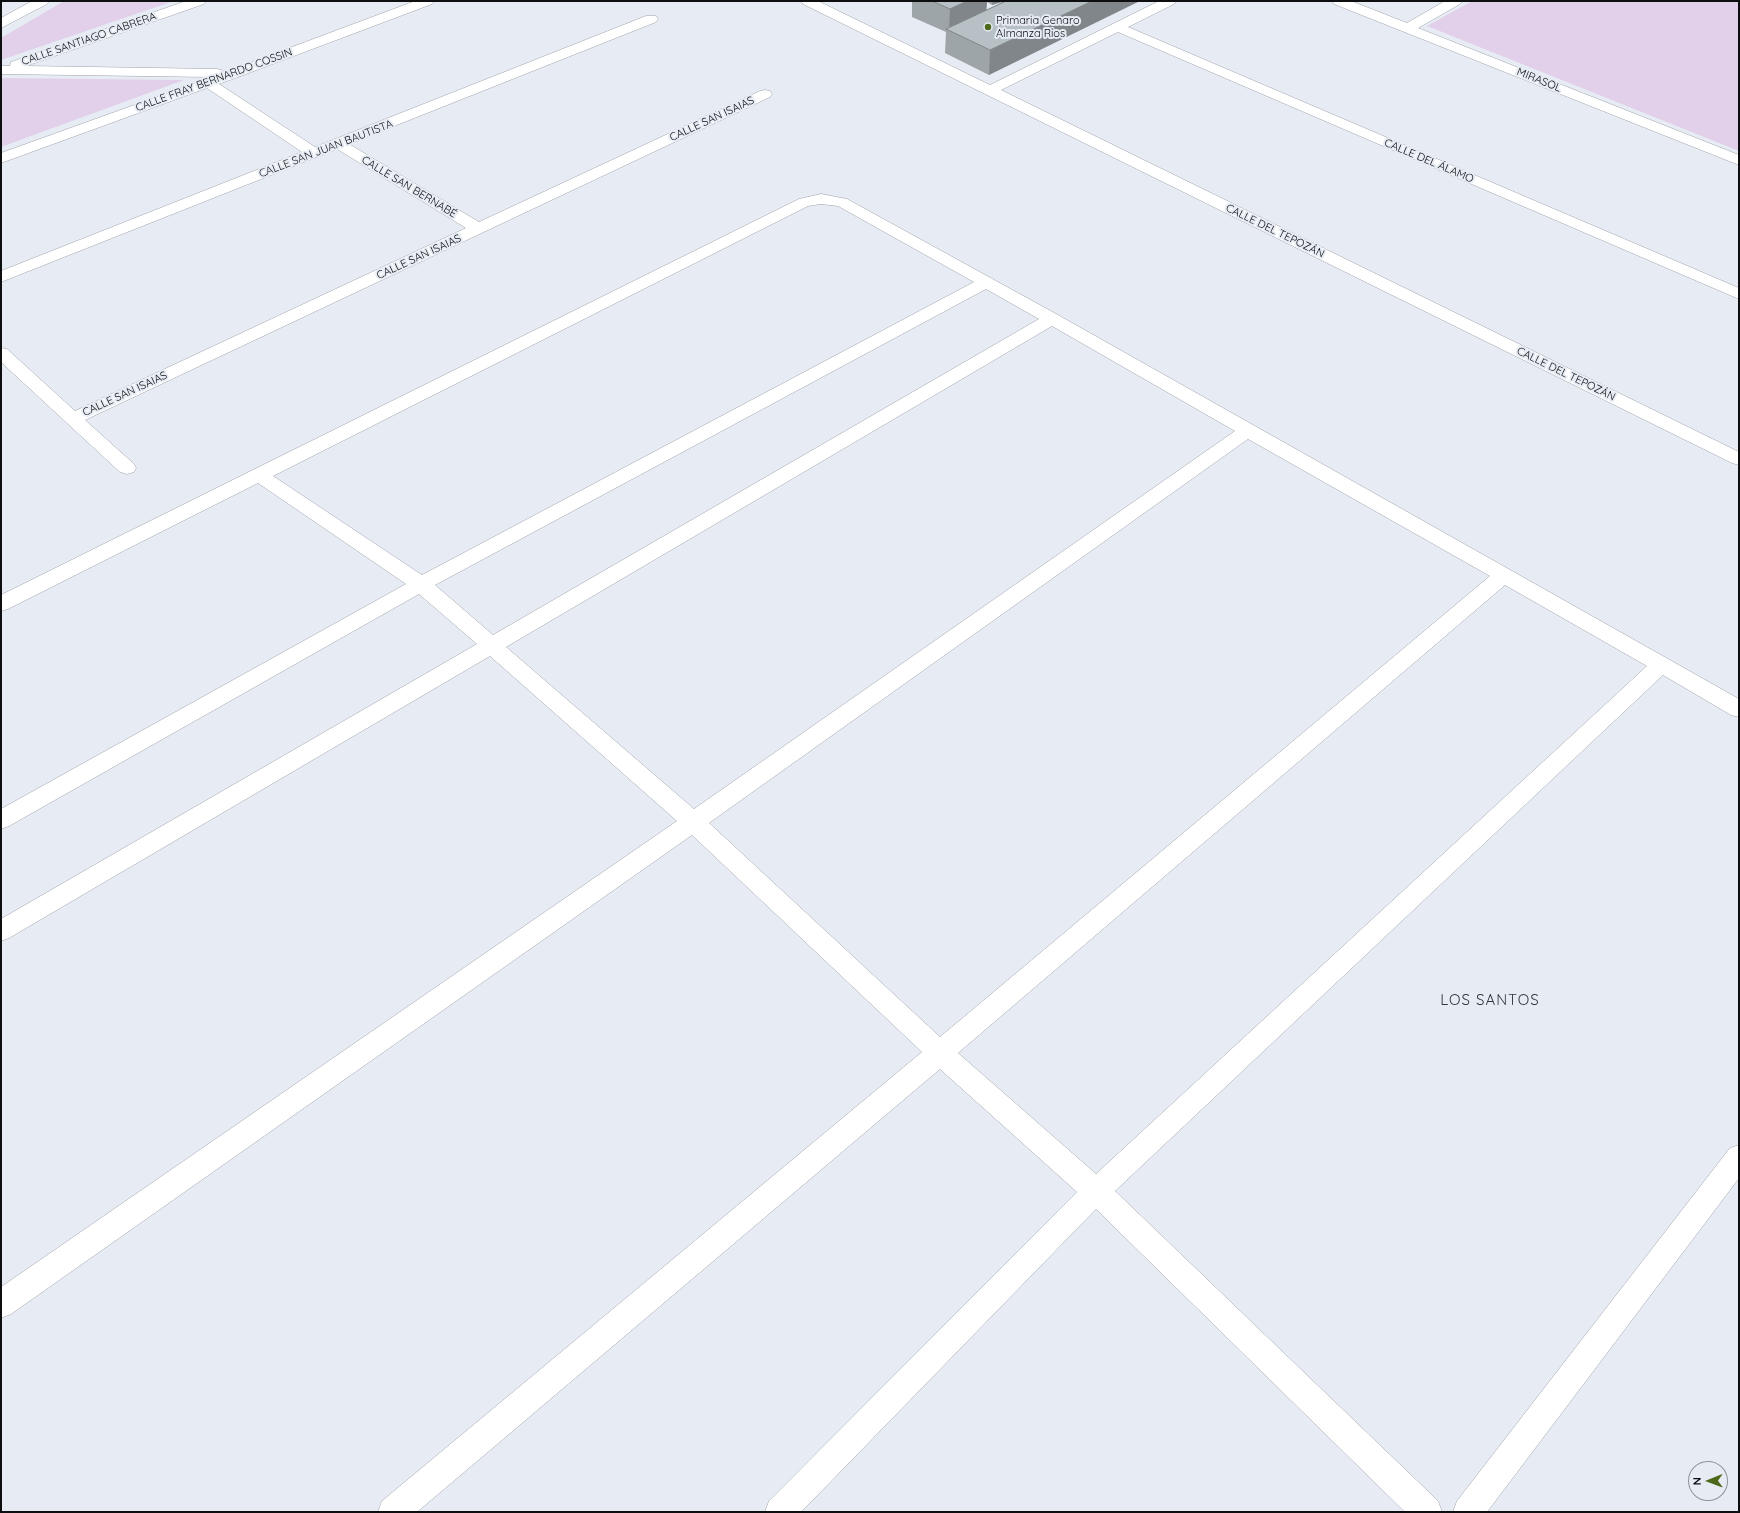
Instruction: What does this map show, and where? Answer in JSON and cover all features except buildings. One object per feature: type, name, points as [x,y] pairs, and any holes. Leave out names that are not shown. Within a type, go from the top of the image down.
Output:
[{"type":"street","points":[[1,24],[42,1]]},
{"type":"street","name":"CALLE SANTIAGO CABRERA","points":[[1,70],[199,1]]},
{"type":"street","name":"CALLE FRAY BERNARDO COSSIN","points":[[1,158],[207,82],[233,74],[427,1]]},
{"type":"street","name":"CALLE DEL TEPOZÁN","points":[[808,1],[1739,459]]},
{"type":"street","points":[[990,90],[1169,1]]},
{"type":"street","name":"MIRASOL","points":[[1339,1],[1739,160]]},
{"type":"street","points":[[1408,28],[1454,1]]},
{"type":"street","name":"CALLE SAN JUAN BAUTISTA","points":[[1,277],[651,19]]},
{"type":"street","name":"CALLE DEL ÁLAMO","points":[[1118,27],[1739,294]]},
{"type":"street","points":[[1,70],[233,74]]},
{"type":"street","points":[[207,82],[314,153]]},
{"type":"street","name":"CALLE SAN ISAIAS","points":[[72,419],[479,230],[765,94]]},
{"type":"street","name":"CALLE SAN BERNABÉ","points":[[339,144],[479,230]]},
{"type":"street","points":[[1,604],[260,476],[804,202],[821,199],[842,202],[1052,319],[1739,709]]},
{"type":"street","points":[[1,820],[421,584],[986,282]]},
{"type":"street","points":[[1,931],[1052,319]]},
{"type":"street","points":[[1,353],[127,468]]},
{"type":"street","points":[[1,1304],[693,822],[1248,430]]},
{"type":"street","points":[[260,476],[421,584],[693,822],[940,1053],[1096,1190],[1427,1512]]},
{"type":"street","points":[[393,1512],[940,1053],[1503,576]]},
{"type":"street","points":[[780,1512],[1096,1190],[1661,665]]},
{"type":"street","points":[[1468,1512],[1739,1157]]},
{"type":"shaded area","points":[[64,1],[174,1],[1,60],[1,38]]},
{"type":"shaded area","points":[[1472,1],[1739,1],[1739,151],[1427,26]]},
{"type":"shaded area","points":[[1,78],[184,80],[1,147]]},
{"type":"place","name":"Primaria Genaro Almanza Rios","points":[[988,27]]},
{"type":"district","name":"LOS SANTOS","points":[[1490,1000]]}]
